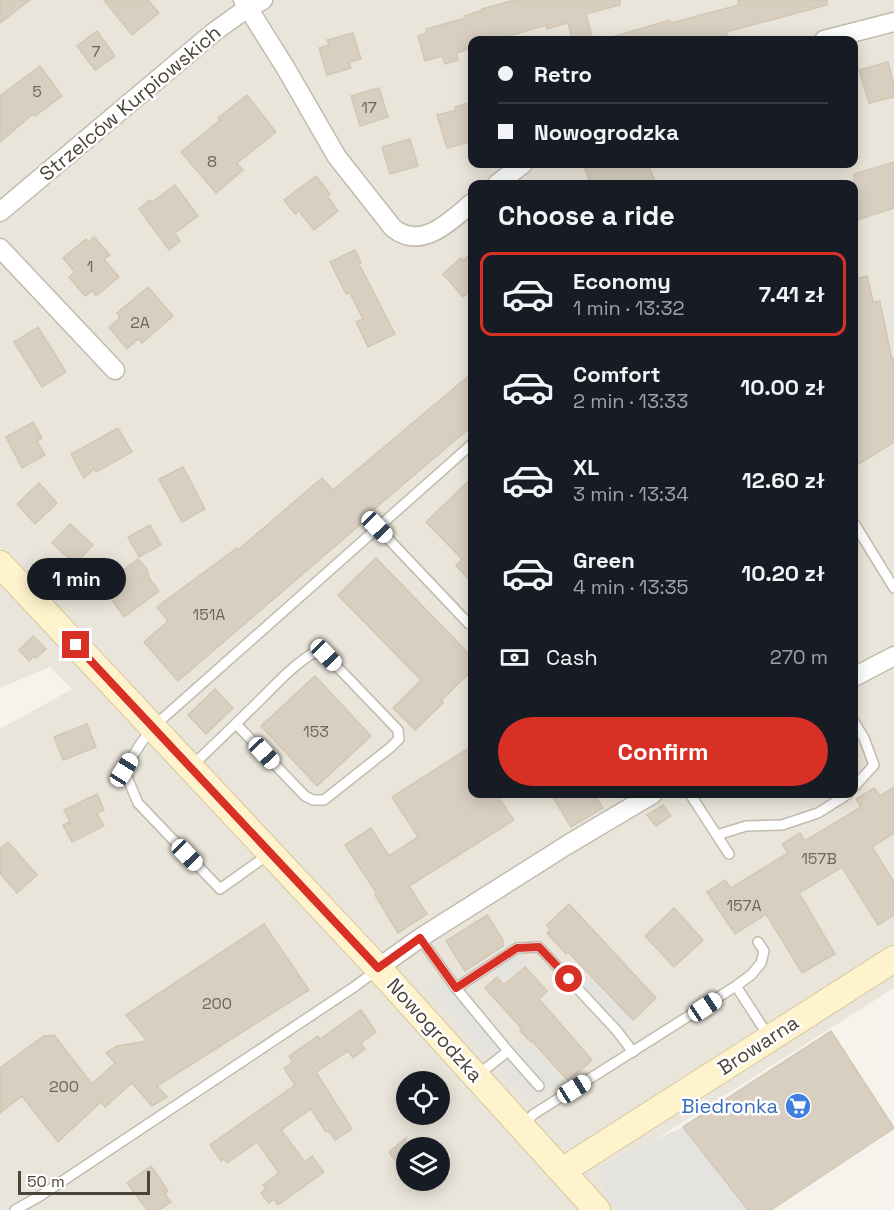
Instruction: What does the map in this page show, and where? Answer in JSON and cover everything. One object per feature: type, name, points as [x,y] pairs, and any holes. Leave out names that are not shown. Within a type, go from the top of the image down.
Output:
[{"type":"main road","name":"Nowogrodzka","points":[[0,564],[378,968],[597,1210]]},
{"type":"main road","name":"Browarna","points":[[562,1171],[894,959]]},
{"type":"street","name":"Strzelców Kurpiowskich","points":[[0,212],[245,4],[263,0]]},
{"type":"street","points":[[245,4],[270,42],[337,157],[393,228],[413,237],[430,234],[468,206]]},
{"type":"street","points":[[840,36],[894,22]]},
{"type":"street","points":[[502,180],[519,168]]},
{"type":"street","points":[[0,248],[115,370]]},
{"type":"street","points":[[858,675],[894,656]]},
{"type":"street","points":[[378,968],[420,938],[646,798]]},
{"type":"lane","points":[[271,853],[220,889],[138,803],[124,770],[153,727],[468,447]]},
{"type":"lane","points":[[377,527],[468,623]]},
{"type":"lane","points":[[858,530],[894,588]]},
{"type":"lane","points":[[191,768],[300,661],[313,653],[326,655],[398,730],[399,739],[324,800],[313,800],[305,796],[236,724]]},
{"type":"lane","points":[[858,728],[874,765],[858,783]]},
{"type":"lane","points":[[693,798],[729,854]]},
{"type":"lane","points":[[717,835],[746,826],[782,825],[818,813],[842,798]]},
{"type":"lane","points":[[420,938],[456,988],[539,1086]]},
{"type":"lane","points":[[521,1126],[534,1114],[751,975],[761,963],[764,951],[758,942]]},
{"type":"lane","points":[[456,988],[517,948],[539,947],[616,1030],[633,1052]]},
{"type":"lane","points":[[15,1210],[50,1190],[354,987],[378,968]]},
{"type":"lane","points":[[736,986],[769,1037]]},
{"type":"lane","points":[[476,1076],[508,1051]]},
{"type":"shaded area","points":[[0,0],[894,0],[894,988],[639,1150],[683,1210],[0,1210],[0,729],[72,689],[50,667],[0,688]]},
{"type":"shaded area","points":[[517,948],[528,962],[505,983],[489,967]]},
{"type":"shaded area","points":[[582,970],[630,1021],[617,1031],[569,979]]},
{"type":"shaded area","points":[[446,974],[508,1051],[520,1042],[526,1048],[531,1045],[564,1081],[530,1102],[429,990]]},
{"type":"shaded area","points":[[683,1127],[748,1210],[619,1210],[606,1196],[600,1166]]},
{"type":"building","points":[[0,0],[30,0],[0,23]]},
{"type":"building","points":[[104,0],[148,0],[159,13],[132,35]]},
{"type":"building","points":[[515,0],[620,0],[620,5],[586,14],[592,36],[571,36],[568,23],[547,29],[546,25],[509,36],[468,36],[468,49],[456,53],[458,60],[445,64],[442,56],[425,61],[418,36],[427,33],[426,29],[465,18],[464,16]]},
{"type":"building","points":[[738,0],[827,0],[827,5],[726,32],[728,36],[615,36],[670,20],[671,23],[739,5]]},
{"type":"building","points":[[97,31],[115,56],[95,70],[77,46]]},
{"type":"building","points":[[353,33],[361,59],[349,62],[351,68],[327,75],[319,48],[329,45],[327,40]]},
{"type":"building","points":[[888,62],[894,85],[894,97],[869,103],[859,70]]},
{"type":"building","points":[[40,66],[62,96],[35,116],[33,114],[0,142],[0,96]]},
{"type":"building","points":[[379,88],[388,117],[360,126],[351,96]]},
{"type":"building","points":[[247,95],[276,132],[237,163],[243,170],[216,193],[181,152]]},
{"type":"building","points":[[468,103],[468,142],[447,148],[437,115],[456,110],[455,107]]},
{"type":"building","points":[[410,139],[418,166],[390,174],[382,147]]},
{"type":"building","points":[[894,162],[894,208],[858,220],[858,180],[854,180],[854,174]]},
{"type":"building","points":[[584,168],[650,168],[654,180],[589,180]]},
{"type":"building","points":[[316,176],[330,194],[327,196],[338,211],[314,230],[299,211],[295,214],[284,200]]},
{"type":"building","points":[[175,185],[198,216],[175,233],[180,241],[169,250],[139,209]]},
{"type":"building","points":[[94,237],[110,255],[104,259],[119,277],[96,296],[92,291],[85,296],[69,277],[75,272],[63,258],[86,239],[89,242]]},
{"type":"building","points":[[355,250],[361,263],[359,264],[395,334],[368,347],[356,322],[363,319],[350,293],[346,294],[330,262]]},
{"type":"building","points":[[468,256],[468,293],[463,297],[443,274],[461,258],[463,261]]},
{"type":"building","points":[[867,276],[873,302],[880,301],[892,360],[894,358],[894,442],[858,464],[858,278]]},
{"type":"building","points":[[148,287],[173,316],[142,343],[138,339],[127,349],[109,327],[120,318],[117,313]]},
{"type":"building","points":[[38,327],[66,372],[42,387],[14,342]]},
{"type":"building","points":[[468,376],[468,429],[178,681],[144,642],[168,621],[157,607],[237,548],[238,550],[322,478],[333,490]]},
{"type":"building","points":[[33,422],[42,438],[37,441],[45,455],[22,468],[6,437]]},
{"type":"building","points":[[118,428],[132,452],[96,472],[94,469],[84,478],[71,454]]},
{"type":"building","points":[[183,467],[205,509],[182,522],[159,479]]},
{"type":"building","points":[[468,482],[468,578],[456,566],[462,559],[426,522]]},
{"type":"building","points":[[39,483],[57,503],[35,524],[17,504]]},
{"type":"building","points":[[70,524],[93,545],[75,564],[52,543]]},
{"type":"building","points":[[150,525],[161,545],[139,557],[128,537]]},
{"type":"building","points":[[376,558],[468,653],[468,674],[415,730],[393,708],[421,680],[338,595]]},
{"type":"building","points":[[138,559],[147,569],[149,578],[159,591],[124,617],[99,582],[116,568],[123,570]]},
{"type":"building","points":[[33,636],[46,649],[29,661],[19,650]]},
{"type":"building","points":[[315,676],[371,736],[317,786],[261,726]]},
{"type":"building","points":[[215,689],[233,708],[206,734],[188,715]]},
{"type":"building","points":[[87,724],[96,747],[63,760],[54,737]]},
{"type":"building","points":[[468,749],[468,798],[499,798],[514,820],[409,886],[427,914],[398,933],[375,895],[377,894],[345,845],[371,828],[389,856],[418,837],[392,797]]},
{"type":"building","points":[[894,787],[894,833],[872,847],[894,882],[894,915],[878,925],[842,867],[799,893],[835,954],[802,973],[766,914],[735,934],[707,892],[725,880],[731,888],[788,853],[782,844],[800,833],[805,841],[861,807],[856,799],[874,788],[880,796]]},
{"type":"building","points":[[97,794],[104,810],[97,813],[104,826],[72,842],[63,825],[70,822],[64,810]]},
{"type":"building","points":[[553,798],[597,798],[603,808],[571,827]]},
{"type":"building","points":[[663,805],[671,816],[656,826],[647,815]]},
{"type":"building","points":[[8,842],[37,875],[17,893],[0,873],[0,849]]},
{"type":"building","points":[[569,904],[656,998],[633,1020],[547,933],[550,930],[547,925]]},
{"type":"building","points":[[674,908],[703,940],[674,967],[645,936]]},
{"type":"building","points":[[487,915],[503,940],[503,946],[465,971],[446,941]]},
{"type":"building","points":[[264,924],[309,990],[157,1086],[167,1097],[152,1106],[132,1083],[105,1107],[101,1102],[58,1142],[22,1096],[0,1113],[0,1068],[44,1036],[54,1035],[92,1084],[115,1063],[106,1053],[117,1046],[147,1041],[126,1015]]},
{"type":"building","points":[[525,967],[547,991],[539,999],[592,1060],[568,1081],[520,1031],[522,1029],[485,988],[497,977],[504,985]]},
{"type":"building","points":[[361,1010],[376,1032],[361,1043],[365,1049],[353,1058],[348,1051],[316,1072],[352,1129],[335,1140],[328,1130],[326,1132],[311,1109],[281,1130],[305,1162],[312,1156],[324,1172],[278,1205],[274,1199],[269,1203],[261,1193],[266,1189],[263,1185],[279,1173],[257,1142],[227,1163],[224,1159],[221,1161],[210,1145],[295,1085],[284,1068],[293,1062],[289,1056],[318,1036],[320,1039]]},
{"type":"building","name":"Biedronka","points":[[831,1031],[894,1128],[771,1210],[748,1210],[683,1127]]},
{"type":"building","points":[[396,1146],[396,1161],[389,1152]]},
{"type":"building","points":[[151,1166],[168,1191],[165,1194],[171,1202],[159,1210],[147,1210],[127,1183]]},
{"type":"place","name":"Biedronka","points":[[798,1106]]},
{"type":"route","points":[[76,645],[378,968],[420,938],[456,988],[517,948],[539,947],[569,979]]}]
